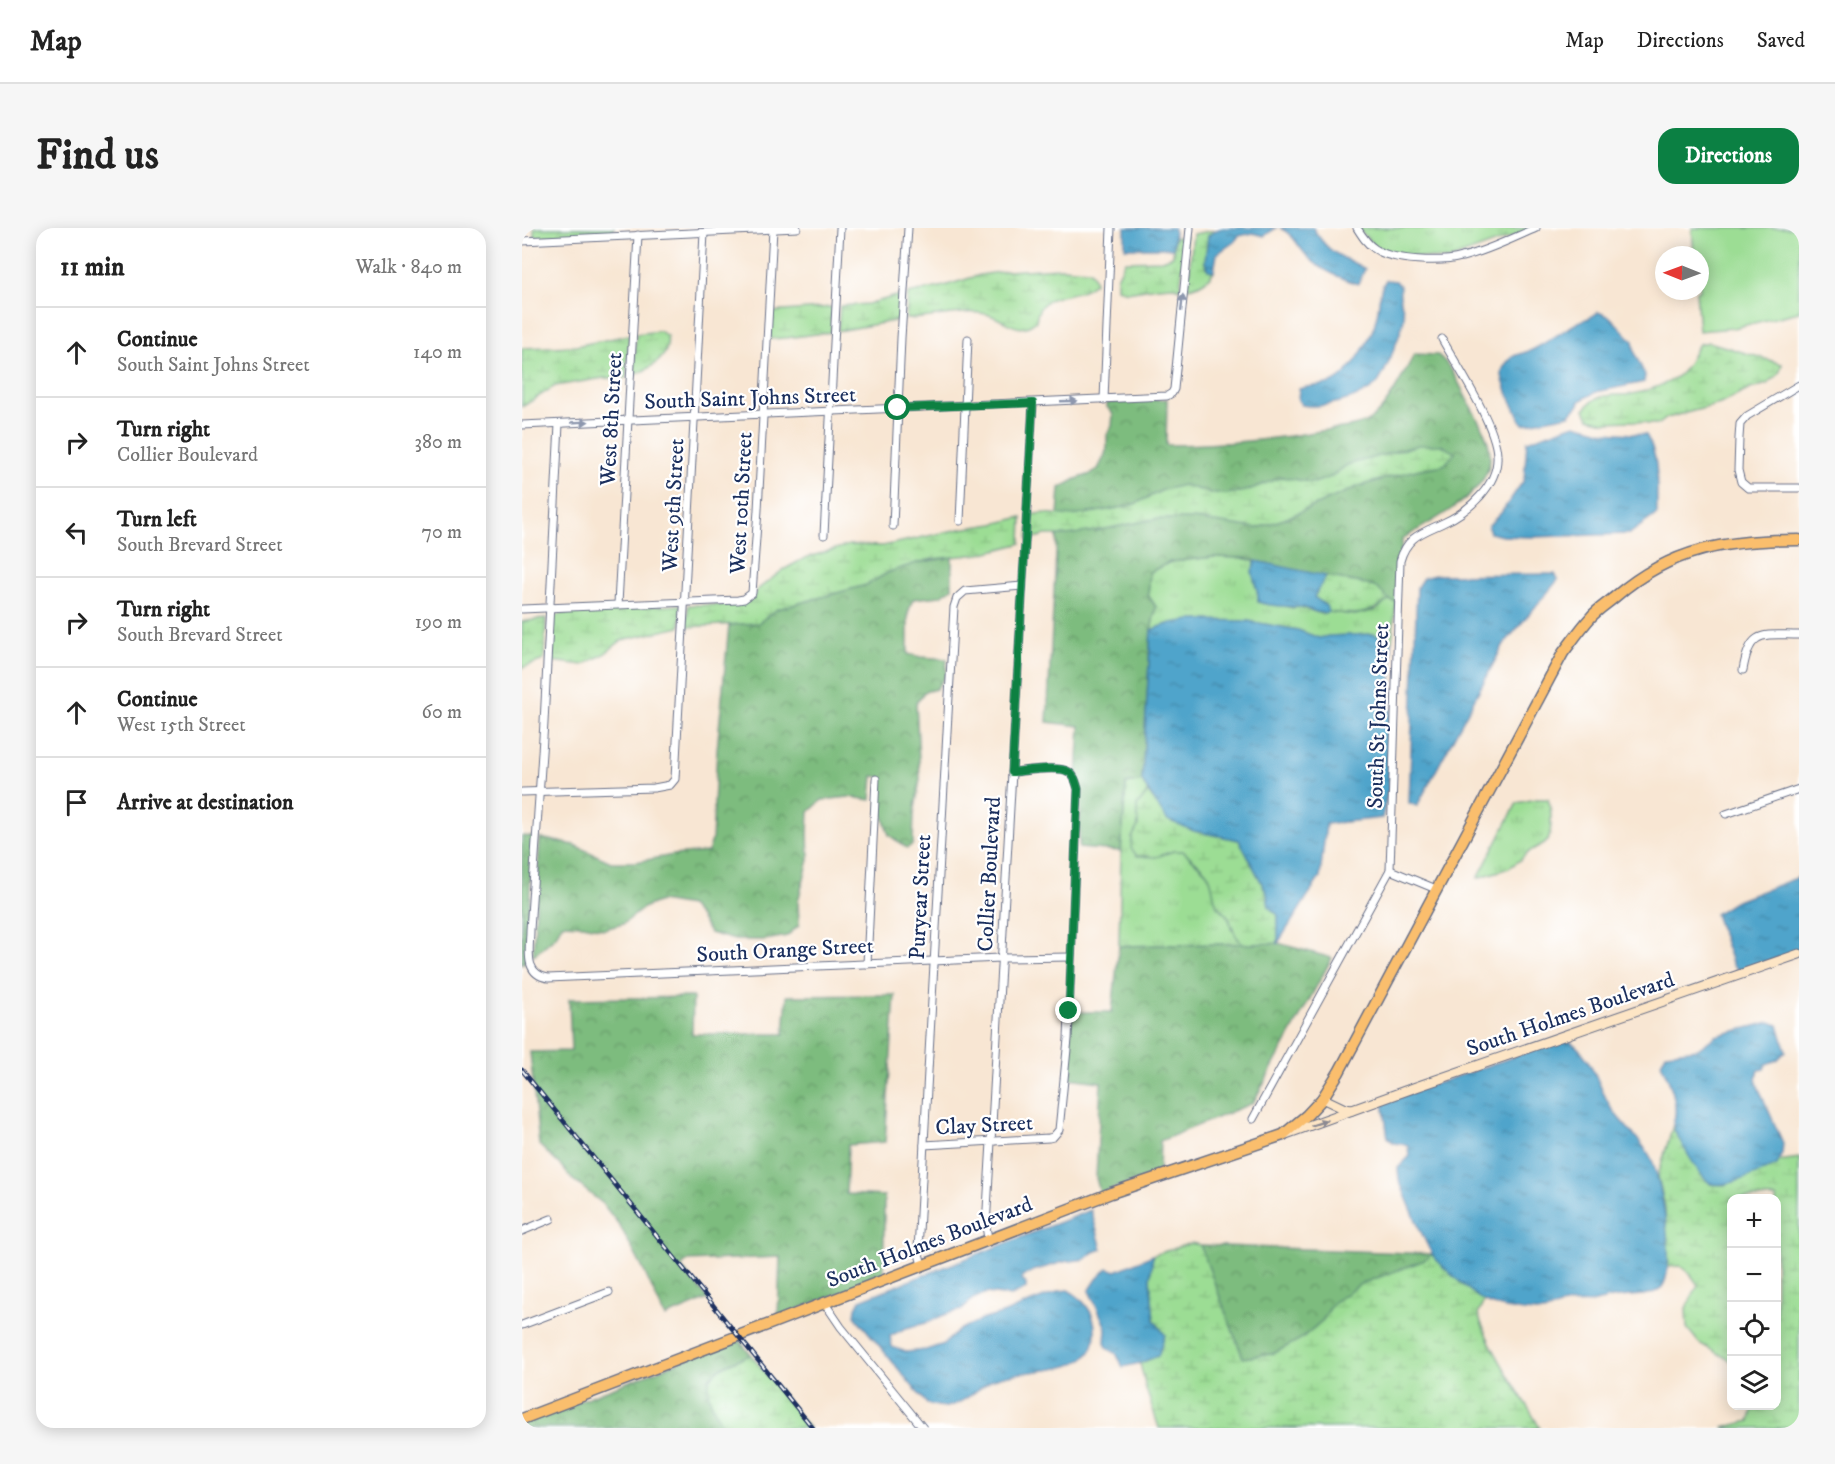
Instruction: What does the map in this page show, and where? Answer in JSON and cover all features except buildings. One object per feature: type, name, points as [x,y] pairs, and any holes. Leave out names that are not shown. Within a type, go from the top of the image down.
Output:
[{"type":"main road","points":[[1284,1135],[1322,1098],[1339,1072],[1563,653],[1592,615],[1629,585],[1657,567],[1681,556],[1743,541],[1799,540]]},
{"type":"main road","name":"South Holmes Boulevard","points":[[522,1419],[1111,1193],[1284,1135],[1799,954]]},
{"type":"main road","points":[[1322,1098],[1345,1109],[1355,1110]]},
{"type":"street","points":[[522,241],[797,228]]},
{"type":"street","points":[[825,535],[840,228]]},
{"type":"street","points":[[893,526],[908,228]]},
{"type":"street","points":[[1104,400],[1111,228]]},
{"type":"street","name":"South Saint Johns Street","points":[[522,425],[1167,396],[1172,393],[1190,228]]},
{"type":"street","points":[[1357,228],[1368,244],[1383,253],[1409,258],[1448,260],[1463,257],[1536,228]]},
{"type":"street","name":"West 10th Street","points":[[684,602],[738,600],[748,597],[753,589],[773,229]]},
{"type":"street","name":"West 9th Street","points":[[540,791],[654,788],[670,785],[675,779],[704,233]]},
{"type":"street","name":"West 8th Street","points":[[618,604],[638,235]]},
{"type":"street","points":[[960,521],[968,339]]},
{"type":"street","name":"South St Johns Street","points":[[1253,1119],[1390,870],[1402,553],[1412,539],[1458,514],[1478,498],[1491,480],[1497,457],[1493,436],[1485,418],[1442,339]]},
{"type":"street","points":[[1799,386],[1747,416],[1740,424],[1738,470],[1741,482],[1748,488],[1799,488]]},
{"type":"street","name":"Collier Boulevard","points":[[988,1239],[986,1226],[1033,403]]},
{"type":"street","points":[[522,792],[540,791],[559,423]]},
{"type":"street","name":"Puryear Street","points":[[922,1265],[918,1250],[954,607],[957,598],[965,591],[1022,586]]},
{"type":"street","points":[[522,609],[684,602]]},
{"type":"street","points":[[1743,670],[1746,653],[1753,640],[1764,636],[1799,635]]},
{"type":"street","points":[[1012,772],[1055,769],[1069,771],[1075,778],[1078,789],[1070,957]]},
{"type":"street","points":[[867,964],[876,779]]},
{"type":"street","points":[[1726,814],[1799,789]]},
{"type":"street","name":"South Orange Street","points":[[540,791],[529,963],[537,975],[548,978],[1070,957]]},
{"type":"street","points":[[1390,870],[1436,889]]},
{"type":"street","name":"Clay Street","points":[[924,1145],[1047,1138],[1057,1134],[1060,1125],[1068,1039],[1070,957]]},
{"type":"street","points":[[522,1231],[551,1219]]},
{"type":"street","points":[[522,1325],[609,1292]]},
{"type":"street","points":[[824,1302],[841,1327],[923,1428]]},
{"type":"green space","points":[[534,228],[614,228],[612,233],[534,237]]},
{"type":"green space","points":[[1357,228],[1536,228],[1448,260],[1382,253]]},
{"type":"green space","points":[[1692,228],[1799,228],[1799,312],[1734,328],[1699,331],[1697,300],[1709,300],[1709,246],[1693,246]]},
{"type":"green space","points":[[1216,230],[1208,236],[1205,262],[1208,270],[1214,271],[1203,282],[1188,288],[1193,234]]},
{"type":"green space","points":[[1186,236],[1180,289],[1172,286],[1127,292],[1117,288],[1117,278],[1125,261],[1162,260],[1173,256],[1174,238]]},
{"type":"green space","points":[[1062,268],[1089,270],[1095,282],[1079,292],[1044,303],[1036,321],[1023,328],[993,316],[976,313],[906,319],[908,294],[980,275]]},
{"type":"green space","points":[[900,295],[899,320],[838,331],[840,306],[868,304]]},
{"type":"green space","points":[[832,307],[831,332],[770,339],[772,312]]},
{"type":"green space","points":[[660,331],[667,336],[663,356],[647,369],[634,375],[636,334]]},
{"type":"green space","points":[[629,335],[626,378],[604,378],[555,386],[522,407],[522,348],[576,346]]},
{"type":"green space","points":[[1709,342],[1782,364],[1779,374],[1767,384],[1750,389],[1720,404],[1667,418],[1659,424],[1631,421],[1605,422],[1589,418],[1585,409],[1595,399],[1637,393],[1671,381],[1683,371],[1699,344]]},
{"type":"green space","points":[[1415,354],[1438,355],[1456,378],[1488,442],[1490,458],[1484,478],[1465,499],[1402,539],[1397,561],[1396,602],[1389,600],[1377,588],[1361,583],[1243,558],[1213,557],[1170,562],[1150,572],[1148,595],[1156,607],[1151,630],[1142,781],[1126,784],[1121,851],[1079,848],[1081,789],[1077,775],[1080,726],[1047,722],[1057,535],[1095,531],[1155,519],[1194,519],[1257,528],[1284,519],[1359,486],[1419,469],[1443,465],[1419,445],[1347,465],[1331,477],[1314,483],[1282,477],[1246,491],[1229,494],[1210,493],[1184,485],[1163,490],[1125,507],[1073,516],[1058,515],[1060,488],[1091,474],[1098,469],[1104,457],[1113,414],[1107,407],[1107,403],[1167,399],[1166,445],[1246,441],[1344,428],[1366,422],[1384,407]]},
{"type":"green space","points":[[1419,445],[1441,445],[1455,453],[1444,465],[1419,469],[1359,486],[1284,519],[1257,528],[1194,519],[1155,519],[1095,531],[1045,535],[1028,540],[1030,515],[1043,513],[1073,516],[1125,507],[1163,490],[1184,485],[1209,493],[1228,494],[1246,491],[1282,477],[1314,483],[1331,477],[1347,465]]},
{"type":"green space","points":[[1022,517],[1021,543],[1019,544],[980,554],[916,563],[889,572],[866,585],[777,609],[758,623],[687,627],[688,605],[728,605],[749,601],[757,590],[783,570],[805,558],[849,545],[883,546]]},
{"type":"green space","points":[[952,557],[952,588],[940,596],[913,599],[908,613],[908,654],[947,659],[946,675],[936,689],[924,692],[916,703],[920,779],[914,814],[913,844],[907,848],[889,835],[879,804],[880,777],[873,776],[871,800],[849,797],[822,800],[809,812],[809,860],[798,901],[799,925],[787,936],[765,940],[735,940],[710,933],[690,906],[660,901],[645,907],[623,924],[604,929],[562,924],[556,936],[533,956],[540,838],[574,845],[611,862],[636,862],[673,855],[708,852],[712,840],[717,750],[729,625],[758,623],[777,609],[866,585],[889,572],[916,563]]},
{"type":"green space","points":[[1213,557],[1256,561],[1252,571],[1258,602],[1292,608],[1301,607],[1321,614],[1329,612],[1355,615],[1376,610],[1389,600],[1396,602],[1392,642],[1374,634],[1319,638],[1298,630],[1248,621],[1201,620],[1171,623],[1151,630],[1156,607],[1148,595],[1150,572],[1170,562]]},
{"type":"green space","points":[[1326,576],[1377,588],[1389,600],[1367,612],[1346,614],[1329,612],[1326,606],[1314,597]]},
{"type":"green space","points":[[681,605],[680,627],[622,640],[604,654],[583,665],[552,661],[554,616],[577,610]]},
{"type":"green space","points":[[546,618],[544,660],[522,668],[522,622]]},
{"type":"green space","points":[[1142,781],[1148,792],[1137,806],[1138,826],[1132,838],[1162,855],[1173,851],[1183,851],[1207,873],[1212,883],[1217,906],[1225,913],[1231,928],[1243,944],[1119,946],[1121,851],[1126,784]]},
{"type":"green space","points":[[1148,792],[1153,799],[1194,831],[1239,840],[1267,893],[1269,907],[1278,915],[1278,943],[1243,944],[1235,934],[1227,915],[1217,905],[1207,873],[1183,851],[1173,851],[1156,857],[1137,856],[1131,848],[1132,838],[1138,826],[1137,806]]},
{"type":"green space","points":[[1548,799],[1551,826],[1548,841],[1527,853],[1509,868],[1478,878],[1517,803]]},
{"type":"green space","points":[[522,836],[533,837],[526,961],[522,964]]},
{"type":"green space","points":[[1278,943],[1332,958],[1253,1103],[1160,1141],[1159,1173],[1100,1193],[1096,1178],[1101,1082],[1068,1078],[1072,1012],[1112,1012],[1119,946]]},
{"type":"green space","points":[[895,995],[885,1142],[848,1145],[846,1194],[884,1196],[884,1276],[778,1317],[780,1257],[687,1261],[681,1267],[708,1299],[665,1317],[620,1226],[602,1203],[572,1179],[539,1145],[530,1052],[571,1051],[569,999],[693,997],[692,1034],[784,1034],[787,996]]},
{"type":"green space","points":[[1673,1125],[1703,1177],[1711,1184],[1725,1185],[1777,1165],[1778,1161],[1799,1158],[1799,1428],[1722,1428],[1750,1421],[1752,1410],[1781,1410],[1781,1194],[1727,1194],[1727,1359],[1699,1343],[1687,1328],[1686,1308],[1698,1285],[1680,1266],[1668,1267],[1665,1207],[1658,1176]]},
{"type":"green space","points":[[1191,1243],[1200,1245],[1243,1358],[1273,1354],[1301,1339],[1323,1320],[1333,1303],[1361,1284],[1425,1260],[1432,1254],[1484,1301],[1478,1314],[1484,1329],[1498,1358],[1540,1428],[1159,1428],[1140,1363],[1158,1356],[1165,1335],[1154,1320],[1150,1279],[1153,1255]]},
{"type":"green space","points":[[1200,1245],[1432,1254],[1426,1260],[1361,1284],[1333,1303],[1323,1320],[1301,1339],[1273,1354],[1243,1358]]},
{"type":"green space","points":[[738,1339],[751,1355],[723,1367],[709,1378],[711,1402],[724,1428],[522,1428],[522,1423]]},
{"type":"green space","points":[[751,1355],[809,1428],[724,1428],[710,1400],[709,1381],[722,1367]]},
{"type":"water","points":[[1125,228],[1174,228],[1173,248],[1125,248]]},
{"type":"water","points":[[1223,228],[1276,228],[1264,236],[1253,233],[1239,236],[1217,254],[1214,271],[1208,270],[1205,262],[1208,236]]},
{"type":"water","points":[[1280,228],[1313,228],[1330,249],[1365,269],[1358,284],[1318,265],[1307,256],[1292,237]]},
{"type":"water","points":[[1386,280],[1396,281],[1400,286],[1404,317],[1393,352],[1376,385],[1361,395],[1341,402],[1319,406],[1302,405],[1298,400],[1299,389],[1331,383],[1339,379],[1354,364],[1375,324],[1380,292]]},
{"type":"water","points":[[1598,312],[1610,317],[1633,341],[1635,354],[1645,375],[1644,382],[1596,392],[1581,400],[1569,415],[1523,424],[1502,377],[1506,364],[1512,357],[1534,349]]},
{"type":"water","points":[[1575,424],[1605,432],[1646,435],[1656,463],[1657,514],[1629,534],[1530,537],[1490,533],[1488,526],[1501,513],[1524,480],[1527,441]]},
{"type":"water","points":[[1256,561],[1326,576],[1314,597],[1326,606],[1329,612],[1321,613],[1301,607],[1274,606],[1258,602],[1252,571]]},
{"type":"water","points":[[1555,574],[1558,580],[1504,644],[1417,806],[1409,803],[1417,587],[1423,578],[1435,575]]},
{"type":"water","points":[[1191,620],[1248,621],[1298,630],[1319,638],[1374,634],[1392,642],[1389,788],[1382,818],[1326,824],[1320,877],[1278,943],[1278,915],[1269,907],[1267,893],[1239,840],[1194,831],[1167,820],[1142,781],[1151,630],[1171,623]]},
{"type":"water","points":[[1799,877],[1799,951],[1740,971],[1733,965],[1715,914],[1734,902]]},
{"type":"water","points":[[1770,1022],[1778,1025],[1786,1051],[1777,1060],[1766,1064],[1764,1069],[1759,1070],[1756,1079],[1783,1143],[1782,1153],[1777,1165],[1733,1182],[1710,1183],[1696,1167],[1675,1132],[1673,1125],[1675,1101],[1661,1063],[1666,1053],[1698,1049],[1716,1036]]},
{"type":"water","points":[[1565,1039],[1582,1052],[1588,1060],[1612,1109],[1651,1158],[1659,1185],[1666,1226],[1668,1266],[1665,1281],[1659,1290],[1650,1294],[1565,1304],[1548,1311],[1533,1312],[1504,1308],[1482,1300],[1463,1285],[1432,1254],[1399,1180],[1398,1168],[1409,1157],[1408,1145],[1394,1143],[1388,1138],[1383,1102]]},
{"type":"water","points":[[1091,1210],[1102,1249],[1085,1259],[1063,1262],[1033,1271],[1021,1278],[1026,1284],[1026,1289],[1011,1296],[986,1293],[973,1299],[961,1310],[906,1328],[890,1336],[892,1347],[906,1352],[926,1350],[944,1344],[959,1330],[981,1320],[1068,1290],[1087,1306],[1093,1317],[1095,1330],[1092,1348],[1085,1357],[1075,1363],[994,1379],[965,1399],[946,1407],[927,1404],[855,1316],[860,1300]]},
{"type":"water","points":[[1153,1255],[1150,1279],[1154,1320],[1165,1335],[1158,1356],[1123,1367],[1116,1353],[1108,1349],[1105,1343],[1106,1328],[1089,1291],[1108,1268],[1116,1271]]},
{"type":"railway","points":[[522,1070],[813,1428]]},
{"type":"route","points":[[898,408],[1033,403],[1012,772],[1055,769],[1069,771],[1075,778],[1078,789],[1069,1011]]}]
